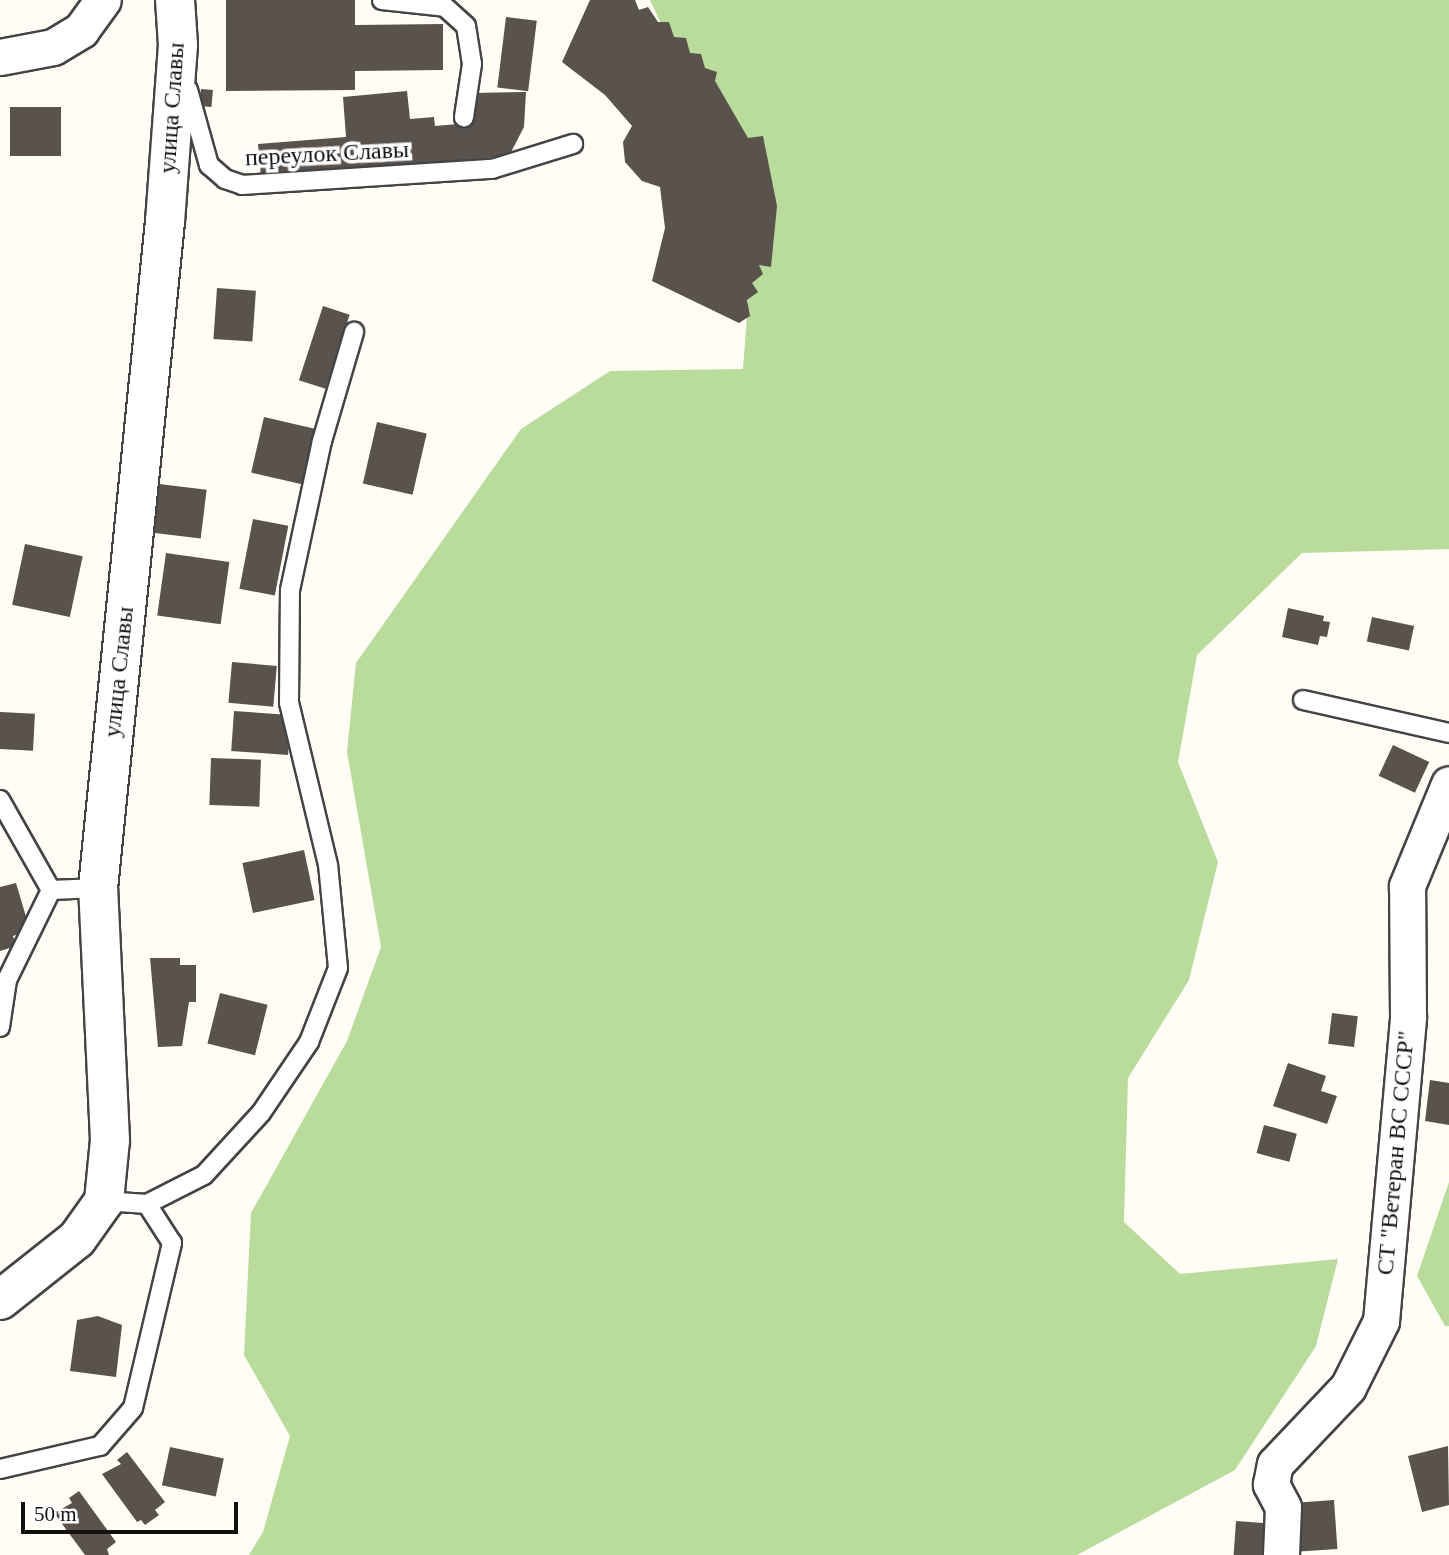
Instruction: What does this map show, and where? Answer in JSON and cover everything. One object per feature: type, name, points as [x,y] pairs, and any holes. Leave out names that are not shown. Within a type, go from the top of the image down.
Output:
[{"type":"street","points":[[0,57],[53,47],[81,30],[103,0]]},
{"type":"street","name":"улица Славы","points":[[0,1300],[77,1239],[104,1200],[110,1140],[98,888],[178,45],[175,0]]},
{"type":"street","name":"СТ \"Ветеран ВС СССР\"","points":[[1281,1555],[1283,1507],[1274,1492],[1275,1464],[1348,1387],[1381,1321],[1408,1016],[1407,886],[1449,784]]},
{"type":"lane","points":[[382,0],[446,7],[466,26],[472,64],[464,117]]},
{"type":"lane","name":"переулок Славы","points":[[178,45],[198,139],[209,165],[225,179],[242,185],[492,169],[573,144]]},
{"type":"lane","points":[[104,1200],[147,1204],[205,1175],[261,1113],[309,1042],[338,968],[328,865],[289,703],[290,590],[322,441],[354,332]]},
{"type":"lane","points":[[1303,701],[1449,733]]},
{"type":"lane","points":[[0,800],[51,890]]},
{"type":"lane","points":[[51,890],[98,888]]},
{"type":"lane","points":[[0,1027],[7,980],[51,890]]},
{"type":"lane","points":[[0,1469],[100,1446],[133,1408],[172,1243],[147,1204]]},
{"type":"green space","points":[[650,0],[1449,0],[1449,549],[1302,553],[1197,655],[1178,762],[1218,862],[1189,980],[1128,1078],[1124,1222],[1180,1274],[1338,1259],[1316,1346],[1235,1470],[1077,1555],[249,1555],[263,1532],[290,1436],[244,1355],[251,1213],[347,1041],[381,947],[347,752],[356,663],[521,429],[610,371],[743,369],[754,221]]},
{"type":"green space","points":[[1449,1182],[1449,1326],[1445,1326],[1417,1276]]},
{"type":"building","points":[[226,0],[355,0],[355,25],[443,24],[443,70],[355,71],[355,90],[226,91]]},
{"type":"building","points":[[590,0],[635,0],[639,10],[648,7],[658,22],[669,22],[674,37],[686,38],[690,53],[701,54],[705,68],[717,72],[715,81],[748,138],[763,136],[777,206],[771,267],[759,265],[763,274],[752,283],[758,292],[747,300],[750,316],[739,323],[652,281],[665,228],[660,187],[642,181],[625,162],[623,142],[632,126],[605,95],[562,62]]},
{"type":"building","points":[[506,17],[537,21],[528,91],[497,87]]},
{"type":"building","points":[[201,89],[213,90],[211,107],[200,106]]},
{"type":"building","points":[[407,91],[410,119],[434,117],[435,126],[470,123],[473,93],[526,92],[524,127],[509,156],[261,177],[258,144],[346,137],[343,97]]},
{"type":"building","points":[[10,107],[61,107],[61,156],[10,156]]},
{"type":"building","points":[[217,288],[256,291],[252,342],[213,339]]},
{"type":"building","points":[[323,306],[350,315],[326,389],[299,380]]},
{"type":"building","points":[[264,417],[315,429],[302,484],[251,473]]},
{"type":"building","points":[[377,422],[427,433],[413,495],[363,483]]},
{"type":"building","points":[[159,484],[207,490],[201,538],[153,533]]},
{"type":"building","points":[[253,519],[288,526],[275,596],[239,589]]},
{"type":"building","points":[[25,544],[83,556],[70,617],[12,605]]},
{"type":"building","points":[[166,553],[229,562],[221,624],[157,615]]},
{"type":"building","points":[[1288,608],[1324,616],[1323,621],[1330,622],[1327,637],[1320,636],[1318,645],[1282,637]]},
{"type":"building","points":[[1372,617],[1414,626],[1409,650],[1367,641]]},
{"type":"building","points":[[232,662],[277,666],[273,707],[228,703]]},
{"type":"building","points":[[234,711],[291,715],[288,755],[231,751]]},
{"type":"building","points":[[0,712],[35,714],[33,751],[0,749]]},
{"type":"building","points":[[1393,745],[1429,762],[1415,793],[1379,776]]},
{"type":"building","points":[[211,758],[261,760],[259,807],[209,805]]},
{"type":"building","points":[[304,850],[315,900],[253,913],[242,863]]},
{"type":"building","points":[[16,883],[30,930],[13,936],[16,946],[0,951],[0,887]]},
{"type":"building","points":[[150,958],[180,958],[180,965],[196,965],[196,1002],[189,1002],[182,1046],[158,1047]]},
{"type":"building","points":[[220,993],[268,1005],[255,1055],[207,1043]]},
{"type":"building","points":[[1332,1013],[1358,1016],[1354,1047],[1328,1044]]},
{"type":"building","points":[[1288,1063],[1326,1076],[1321,1091],[1337,1096],[1327,1124],[1273,1106]]},
{"type":"building","points":[[1430,1080],[1449,1083],[1449,1125],[1425,1121]]},
{"type":"building","points":[[1264,1125],[1297,1134],[1289,1162],[1256,1153]]},
{"type":"building","points":[[98,1316],[122,1325],[116,1377],[70,1371],[77,1320]]},
{"type":"building","points":[[1448,1446],[1449,1505],[1422,1512],[1408,1456]]},
{"type":"building","points":[[170,1447],[224,1458],[216,1497],[162,1485]]},
{"type":"building","points":[[127,1452],[165,1502],[155,1510],[159,1515],[145,1525],[141,1520],[137,1522],[102,1474],[121,1464],[117,1460]]},
{"type":"building","points":[[79,1491],[116,1542],[107,1549],[109,1555],[85,1555],[54,1513],[72,1503],[69,1498]]},
{"type":"building","points":[[1334,1500],[1337,1549],[1300,1552],[1296,1503]]},
{"type":"building","points":[[1236,1521],[1267,1523],[1265,1555],[1234,1555]]}]
